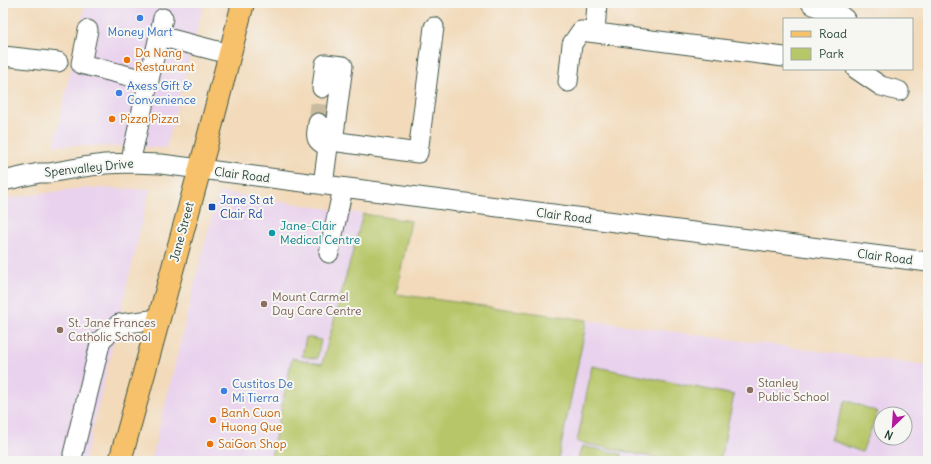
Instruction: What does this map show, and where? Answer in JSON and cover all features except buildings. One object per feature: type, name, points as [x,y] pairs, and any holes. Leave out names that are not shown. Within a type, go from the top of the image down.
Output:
[{"type":"main road","name":"Jane Street","points":[[120,461],[243,3]]},
{"type":"street","points":[[595,32],[597,3]]},
{"type":"street","points":[[811,3],[814,6],[840,13],[844,18]]},
{"type":"street","points":[[130,163],[163,18]]},
{"type":"street","points":[[318,123],[317,140],[330,145],[339,142],[418,153],[434,27]]},
{"type":"street","points":[[88,30],[81,64],[149,81]]},
{"type":"street","points":[[568,82],[572,44],[581,31],[783,57]]},
{"type":"street","points":[[159,36],[229,54]]},
{"type":"street","points":[[3,56],[58,62]]},
{"type":"street","points":[[322,88],[325,64],[343,66],[323,185]]},
{"type":"street","points":[[857,70],[881,86],[899,91]]},
{"type":"street","name":"Spenvalley Drive","points":[[3,181],[83,166],[130,163],[161,164],[199,170]]},
{"type":"street","name":"Clair Road","points":[[199,170],[226,172],[928,262]]},
{"type":"street","points":[[330,253],[342,188]]},
{"type":"street","points":[[74,454],[101,340],[119,324],[159,319]]},
{"type":"shaded area","points":[[86,3],[204,3],[166,148],[54,145]]},
{"type":"shaded area","name":"St. Jane Frances Catholic School","points":[[81,188],[150,189],[85,461],[3,461],[3,199]]},
{"type":"shaded area","points":[[219,192],[363,214],[321,364],[292,358],[270,461],[151,461],[204,246]]},
{"type":"shaded area","name":"Stanley Public School","points":[[587,320],[928,366],[928,461],[558,461]]},
{"type":"green space","points":[[363,214],[411,221],[396,294],[587,320],[558,461],[270,461],[292,358],[322,364]]},
{"type":"green space","points":[[306,337],[321,340],[317,359],[302,356]]},
{"type":"green space","points":[[592,366],[734,395],[720,461],[671,461],[577,442]]},
{"type":"green space","points":[[846,400],[873,410],[873,424],[862,452],[830,440]]},
{"type":"green space","points":[[582,446],[621,454],[621,461],[577,461]]},
{"type":"tunnel","points":[[318,123],[322,88]]},
{"type":"place","name":"Money Mart","points":[[140,18]]},
{"type":"place","name":"Da Nang Restaurant","points":[[127,60]]},
{"type":"place","name":"Axess Gift & Convenience","points":[[119,93]]},
{"type":"place","name":"Pizza Pizza","points":[[112,119]]},
{"type":"place","name":"Jane St at Clair Rd","points":[[212,207]]},
{"type":"place","name":"Jane-Clair Medical Centre","points":[[272,233]]},
{"type":"place","name":"Mount Carmel Day Care Centre","points":[[264,304]]},
{"type":"place","name":"St. Jane Frances Catholic School","points":[[60,330]]},
{"type":"place","name":"Stanley Public School","points":[[750,390]]},
{"type":"place","name":"Custitos De Mi Tierra","points":[[224,391]]},
{"type":"place","name":"Banh Cuon Huong Que","points":[[213,420]]},
{"type":"place","name":"SaiGon Shop","points":[[210,444]]}]
